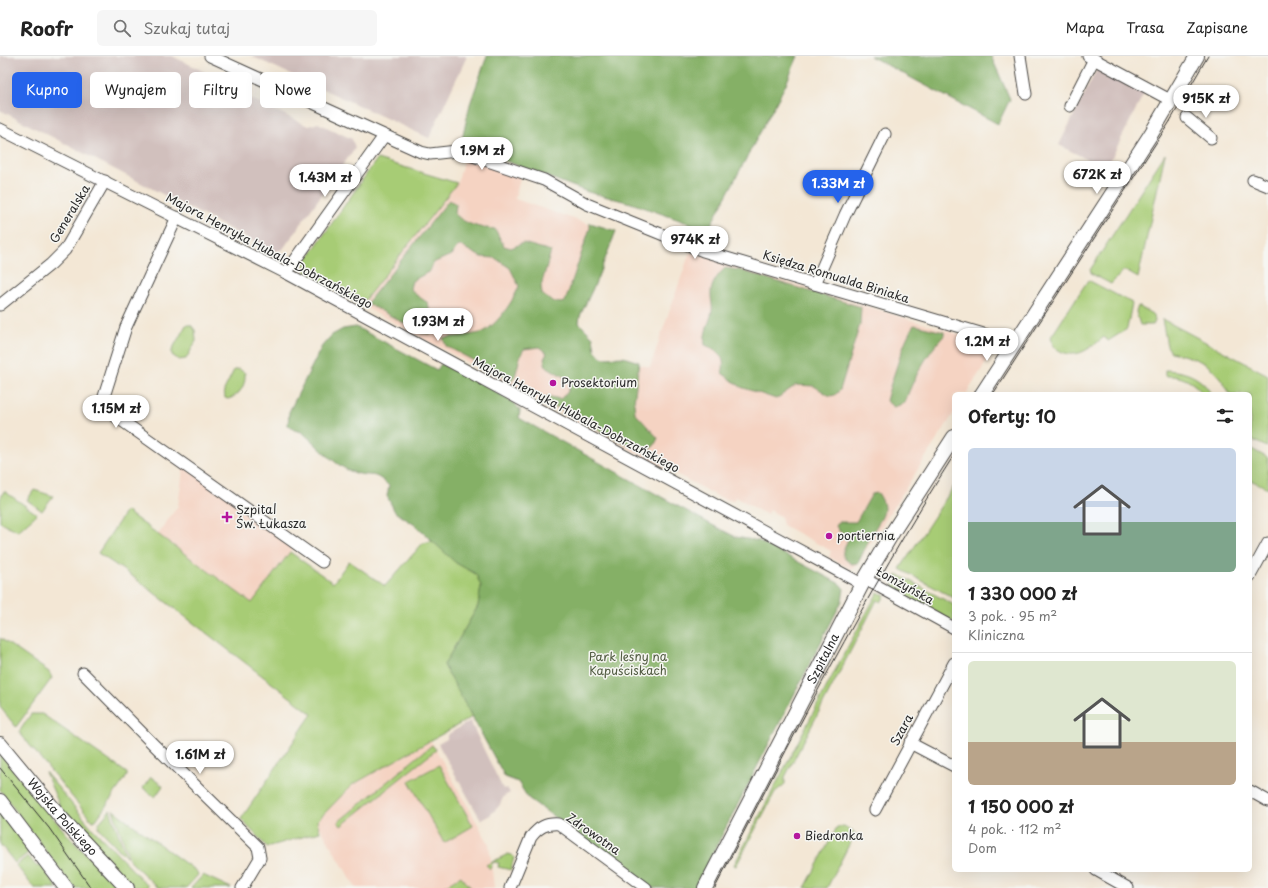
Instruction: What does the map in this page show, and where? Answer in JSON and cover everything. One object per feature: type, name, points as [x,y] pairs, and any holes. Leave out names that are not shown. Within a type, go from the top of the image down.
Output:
[{"type":"street","name":"Księdza Romualda Biniaka","points":[[210,56],[421,152],[439,154],[457,151],[478,157],[544,180],[587,204],[703,251],[1014,344]]},
{"type":"street","points":[[1020,56],[1026,94]]},
{"type":"street","points":[[983,392],[1172,101],[1197,56]]},
{"type":"street","points":[[1070,106],[1091,58],[1172,101]]},
{"type":"street","points":[[1187,118],[1211,138]]},
{"type":"street","name":"Majora Henryka Hubala-Dobrzańskiego","points":[[0,129],[286,273],[863,581]]},
{"type":"street","points":[[815,284],[845,215],[885,134]]},
{"type":"street","points":[[286,273],[384,136]]},
{"type":"street","points":[[1253,180],[1268,186]]},
{"type":"street","name":"Generalska","points":[[0,306],[51,264],[65,250],[104,181]]},
{"type":"street","points":[[177,217],[126,327],[101,406],[322,562]]},
{"type":"street","name":"Szpitalna","points":[[705,888],[863,581],[952,440]]},
{"type":"street","points":[[1252,572],[1268,543]]},
{"type":"street","name":"Łomżyńska","points":[[863,581],[952,627]]},
{"type":"street","name":"Szara","points":[[875,810],[952,667]]},
{"type":"street","points":[[83,673],[258,847],[260,858],[242,888]]},
{"type":"street","points":[[910,743],[952,765]]},
{"type":"street","name":"Wojska Polskiego","points":[[0,744],[63,820],[127,888]]},
{"type":"street","points":[[1252,792],[1268,801]]},
{"type":"street","points":[[0,801],[66,888]]},
{"type":"street","name":"Zdrowotna","points":[[510,888],[531,837],[536,830],[548,823],[559,824],[646,888]]},
{"type":"street","points":[[1100,872],[1128,888]]},
{"type":"shaded area","points":[[0,56],[172,56],[205,72],[189,72],[189,108],[252,108],[252,99],[260,103],[260,108],[270,108],[308,126],[318,123],[352,139],[355,148],[283,249],[274,252],[0,110]]},
{"type":"shaded area","points":[[251,56],[467,56],[429,138],[326,91],[326,72],[286,72]]},
{"type":"shaded area","points":[[1097,69],[1144,93],[1106,169],[1059,145]]},
{"type":"shaded area","points":[[465,158],[521,175],[515,199],[612,232],[573,326],[584,353],[650,367],[690,252],[960,335],[995,348],[967,392],[952,392],[952,416],[855,567],[851,569],[829,557],[831,551],[783,525],[781,517],[770,510],[767,515],[736,497],[733,501],[721,498],[361,305],[457,183]]},
{"type":"shaded area","points":[[184,463],[296,544],[252,603],[157,535],[178,506]]},
{"type":"shaded area","points":[[470,721],[503,789],[507,788],[510,793],[504,796],[499,806],[490,815],[481,820],[438,744],[447,739],[447,735]]},
{"type":"shaded area","points":[[431,741],[489,844],[494,888],[356,888],[316,821],[352,785]]},
{"type":"green space","points":[[487,56],[798,56],[786,84],[708,230],[631,203],[588,192],[461,144],[470,104]]},
{"type":"green space","points":[[870,56],[991,56],[1010,99],[998,124]]},
{"type":"green space","points":[[1165,154],[1138,278],[1124,270],[1111,284],[1092,274],[1090,270]]},
{"type":"green space","points":[[377,159],[457,183],[361,305],[307,275],[304,263]]},
{"type":"green space","points":[[449,200],[456,204],[455,214],[459,218],[479,227],[495,229],[504,246],[511,248],[523,243],[551,251],[541,286],[542,294],[549,300],[559,303],[565,302],[590,228],[590,223],[616,231],[596,282],[580,316],[579,323],[593,337],[595,350],[601,357],[623,357],[639,362],[634,403],[635,413],[658,438],[654,446],[648,450],[627,444],[543,400],[547,396],[560,399],[567,393],[572,382],[546,366],[544,359],[547,353],[539,347],[524,349],[512,381],[446,346],[443,338],[481,333],[488,329],[504,312],[513,298],[519,286],[510,268],[495,258],[481,257],[459,245],[451,255],[433,263],[430,271],[412,281],[410,288],[415,294],[428,303],[433,332],[430,334],[422,333],[367,303]]},
{"type":"green space","points":[[725,268],[739,270],[861,307],[860,324],[840,390],[835,395],[830,396],[814,386],[796,385],[776,399],[741,387],[722,373],[723,363],[720,355],[714,349],[705,345],[705,340],[712,311],[711,291],[717,277]]},
{"type":"green space","points":[[1088,280],[1132,303],[1127,329],[1108,341],[1104,337],[1080,353],[1067,354],[1053,346],[1051,337]]},
{"type":"green space","points":[[1138,306],[1154,315],[1155,321],[1153,325],[1140,325],[1136,312]]},
{"type":"green space","points":[[1162,319],[1268,375],[1267,447],[1252,440],[1252,392],[1229,392],[1219,376],[1213,370],[1200,361],[1171,352],[1167,346]]},
{"type":"green space","points":[[186,325],[191,325],[195,330],[196,341],[186,359],[179,360],[172,355],[172,350]]},
{"type":"green space","points":[[914,325],[944,332],[944,336],[932,350],[921,368],[911,386],[905,403],[894,407],[886,401],[903,347]]},
{"type":"green space","name":"Park leśny na Kapuściskach","points":[[356,327],[437,370],[441,364],[484,385],[515,404],[520,410],[519,418],[714,526],[736,537],[759,541],[840,584],[844,589],[842,601],[695,888],[652,888],[528,798],[518,782],[505,777],[444,665],[478,606],[481,586],[476,574],[456,563],[415,525],[395,512],[387,496],[389,486],[383,481],[375,476],[359,474],[346,469],[333,460],[302,432],[294,430],[288,425],[289,412],[322,346],[332,335],[343,329]]},
{"type":"green space","points":[[239,369],[245,373],[243,386],[239,393],[232,398],[225,398],[224,390],[234,370]]},
{"type":"green space","points":[[1165,370],[1186,373],[1202,383],[1210,392],[1201,392],[1191,382],[1181,378],[1165,376]]},
{"type":"green space","points":[[1252,449],[1268,458],[1268,488],[1252,481]]},
{"type":"green space","points":[[952,489],[952,597],[900,569]]},
{"type":"green space","points":[[34,490],[53,496],[42,511],[27,500]]},
{"type":"green space","points":[[4,491],[37,514],[18,531],[0,522],[0,499]]},
{"type":"green space","points":[[878,493],[884,505],[883,515],[870,537],[858,563],[852,564],[844,558],[843,555],[844,548],[849,537],[839,531],[836,526],[839,522],[856,522],[872,494]]},
{"type":"green space","points":[[126,511],[252,603],[290,552],[333,583],[349,561],[385,586],[423,543],[433,541],[456,563],[476,574],[481,586],[478,606],[444,665],[472,717],[352,785],[317,821],[320,832],[267,847],[241,819],[312,714],[132,576],[98,553]]},
{"type":"green space","points":[[899,575],[952,604],[952,621],[893,589],[896,576]]},
{"type":"green space","points":[[878,592],[885,596],[881,602],[877,600],[785,777],[785,784],[775,792],[736,866],[734,865],[839,663]]},
{"type":"green space","points":[[0,638],[49,672],[52,678],[16,727],[0,707]]},
{"type":"green space","points":[[31,714],[42,714],[127,773],[127,776],[96,820],[92,821],[19,732]]},
{"type":"green space","points":[[432,745],[436,750],[341,826],[338,822]]},
{"type":"green space","points":[[0,754],[70,838],[119,888],[74,888],[0,790]]},
{"type":"green space","points":[[439,765],[473,826],[444,843],[409,781]]},
{"type":"green space","points":[[45,772],[93,829],[148,886],[146,888],[139,888],[137,886],[135,888],[62,811]]},
{"type":"green space","points":[[151,777],[163,786],[155,797],[143,788]]},
{"type":"green space","points":[[110,810],[127,858],[98,827],[99,823]]},
{"type":"green space","points":[[113,810],[197,872],[198,875],[186,888],[158,888],[130,861]]},
{"type":"green space","points":[[0,813],[29,850],[27,851],[28,853],[15,863],[0,844]]},
{"type":"green space","points":[[844,826],[855,833],[827,888],[805,888],[837,827]]},
{"type":"green space","points":[[508,854],[514,857],[511,870],[498,867],[499,863],[493,862],[490,869],[486,865]]},
{"type":"green space","points":[[28,856],[37,867],[40,864],[57,888],[34,888],[16,865]]},
{"type":"green space","points":[[203,875],[231,888],[191,888]]},
{"type":"green space","points":[[461,876],[471,888],[442,888]]},
{"type":"tram line","points":[[994,392],[1169,123],[1208,56]]},
{"type":"tram line","points":[[715,888],[859,614],[921,507],[952,458]]},
{"type":"tram line","points":[[0,768],[49,828],[91,888]]},
{"type":"place","name":"Prosektorium","points":[[553,383]]},
{"type":"place","name":"Szpital Św. Łukasza","points":[[227,517]]},
{"type":"place","name":"portiernia","points":[[829,536]]},
{"type":"place","name":"Biedronka","points":[[797,836]]}]
